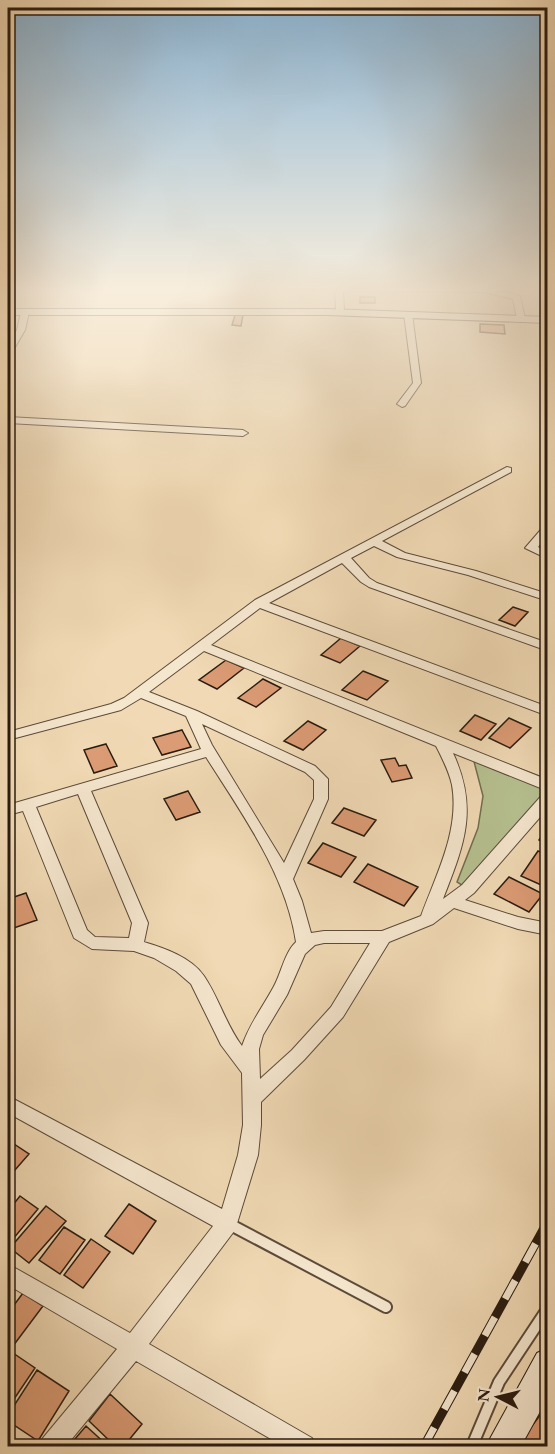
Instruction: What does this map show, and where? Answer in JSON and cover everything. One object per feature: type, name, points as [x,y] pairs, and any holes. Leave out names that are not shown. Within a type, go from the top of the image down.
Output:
[{"type":"street","points":[[402,404],[417,383],[413,356]]},
{"type":"street","points":[[8,420],[243,434]]},
{"type":"street","points":[[8,736],[116,707],[139,693],[259,603],[507,471]]},
{"type":"street","points":[[548,528],[531,548],[548,556]]},
{"type":"street","points":[[373,541],[401,555],[472,573],[548,598]]},
{"type":"street","points":[[343,557],[365,580],[373,585],[548,647]]},
{"type":"street","points":[[259,603],[548,712]]},
{"type":"street","points":[[201,645],[548,786]]},
{"type":"street","points":[[139,693],[192,714],[310,769],[321,779],[321,799],[285,879]]},
{"type":"street","points":[[192,714],[194,724],[285,879],[303,925],[304,943]]},
{"type":"street","points":[[427,920],[450,859],[460,814],[459,786],[442,743]]},
{"type":"street","points":[[8,810],[210,751]]},
{"type":"street","points":[[83,788],[140,923],[140,933],[134,945]]},
{"type":"street","points":[[51,1446],[132,1348],[228,1223],[248,1155],[252,1125],[250,1049],[255,1032],[281,990],[298,950],[310,939],[324,937],[383,938],[427,920],[468,889],[548,798]]},
{"type":"street","points":[[28,804],[80,934],[92,942],[134,945],[160,953],[182,966],[197,979],[227,1040],[249,1069]]},
{"type":"street","points":[[453,902],[527,925],[548,929]]},
{"type":"street","points":[[252,1098],[298,1055],[337,1012],[383,938]]},
{"type":"street","points":[[8,1104],[228,1223]]},
{"type":"street","points":[[8,1274],[303,1446]]},
{"type":"street","points":[[503,1446],[546,1370]]},
{"type":"lane","points":[[228,1223],[386,1307]]},
{"type":"lane","points":[[472,1446],[499,1382],[548,1308]]},
{"type":"green space","points":[[471,750],[547,779],[547,791],[468,889],[457,882],[478,828],[483,796]]},
{"type":"building","points":[[513,607],[528,612],[515,626],[499,620]]},
{"type":"building","points":[[341,638],[360,646],[340,663],[321,655]]},
{"type":"building","points":[[226,660],[244,668],[217,689],[199,680]]},
{"type":"building","points":[[363,671],[388,681],[367,700],[342,690]]},
{"type":"building","points":[[263,679],[281,688],[256,707],[238,698]]},
{"type":"building","points":[[475,715],[496,724],[481,740],[460,731]]},
{"type":"building","points":[[509,718],[531,728],[510,748],[489,738]]},
{"type":"building","points":[[308,721],[326,730],[303,750],[284,741]]},
{"type":"building","points":[[182,730],[191,747],[162,755],[153,738]]},
{"type":"building","points":[[106,744],[117,766],[94,773],[84,750]]},
{"type":"building","points":[[395,758],[399,766],[406,765],[412,778],[392,782],[381,760]]},
{"type":"building","points":[[188,791],[200,812],[176,820],[164,799]]},
{"type":"building","points":[[344,808],[376,820],[364,836],[332,823]]},
{"type":"building","points":[[544,833],[548,835],[548,853],[541,850],[546,843],[539,840]]},
{"type":"building","points":[[323,843],[356,857],[341,877],[308,863]]},
{"type":"building","points":[[538,851],[548,855],[548,888],[521,876]]},
{"type":"building","points":[[368,864],[418,887],[404,906],[354,882]]},
{"type":"building","points":[[509,877],[543,894],[529,912],[494,894]]},
{"type":"building","points":[[26,893],[37,920],[8,930],[8,899]]},
{"type":"building","points":[[8,1140],[29,1154],[8,1178]]},
{"type":"building","points":[[20,1196],[38,1209],[8,1245],[8,1211]]},
{"type":"building","points":[[129,1204],[156,1221],[133,1254],[105,1236]]},
{"type":"building","points":[[46,1206],[66,1221],[29,1263],[10,1248]]},
{"type":"building","points":[[64,1227],[85,1240],[60,1274],[39,1260]]},
{"type":"building","points":[[91,1239],[110,1252],[83,1288],[64,1275]]},
{"type":"building","points":[[23,1293],[43,1306],[10,1350],[8,1348],[8,1313]]},
{"type":"building","points":[[13,1353],[35,1368],[8,1408],[8,1361]]},
{"type":"building","points":[[37,1370],[69,1391],[38,1441],[8,1421],[8,1415]]},
{"type":"building","points":[[110,1394],[142,1424],[124,1446],[115,1446],[89,1421]]},
{"type":"building","points":[[548,1405],[548,1446],[517,1445]]},
{"type":"building","points":[[86,1426],[108,1446],[69,1446]]},
{"type":"railway","points":[[424,1446],[548,1221]]}]
